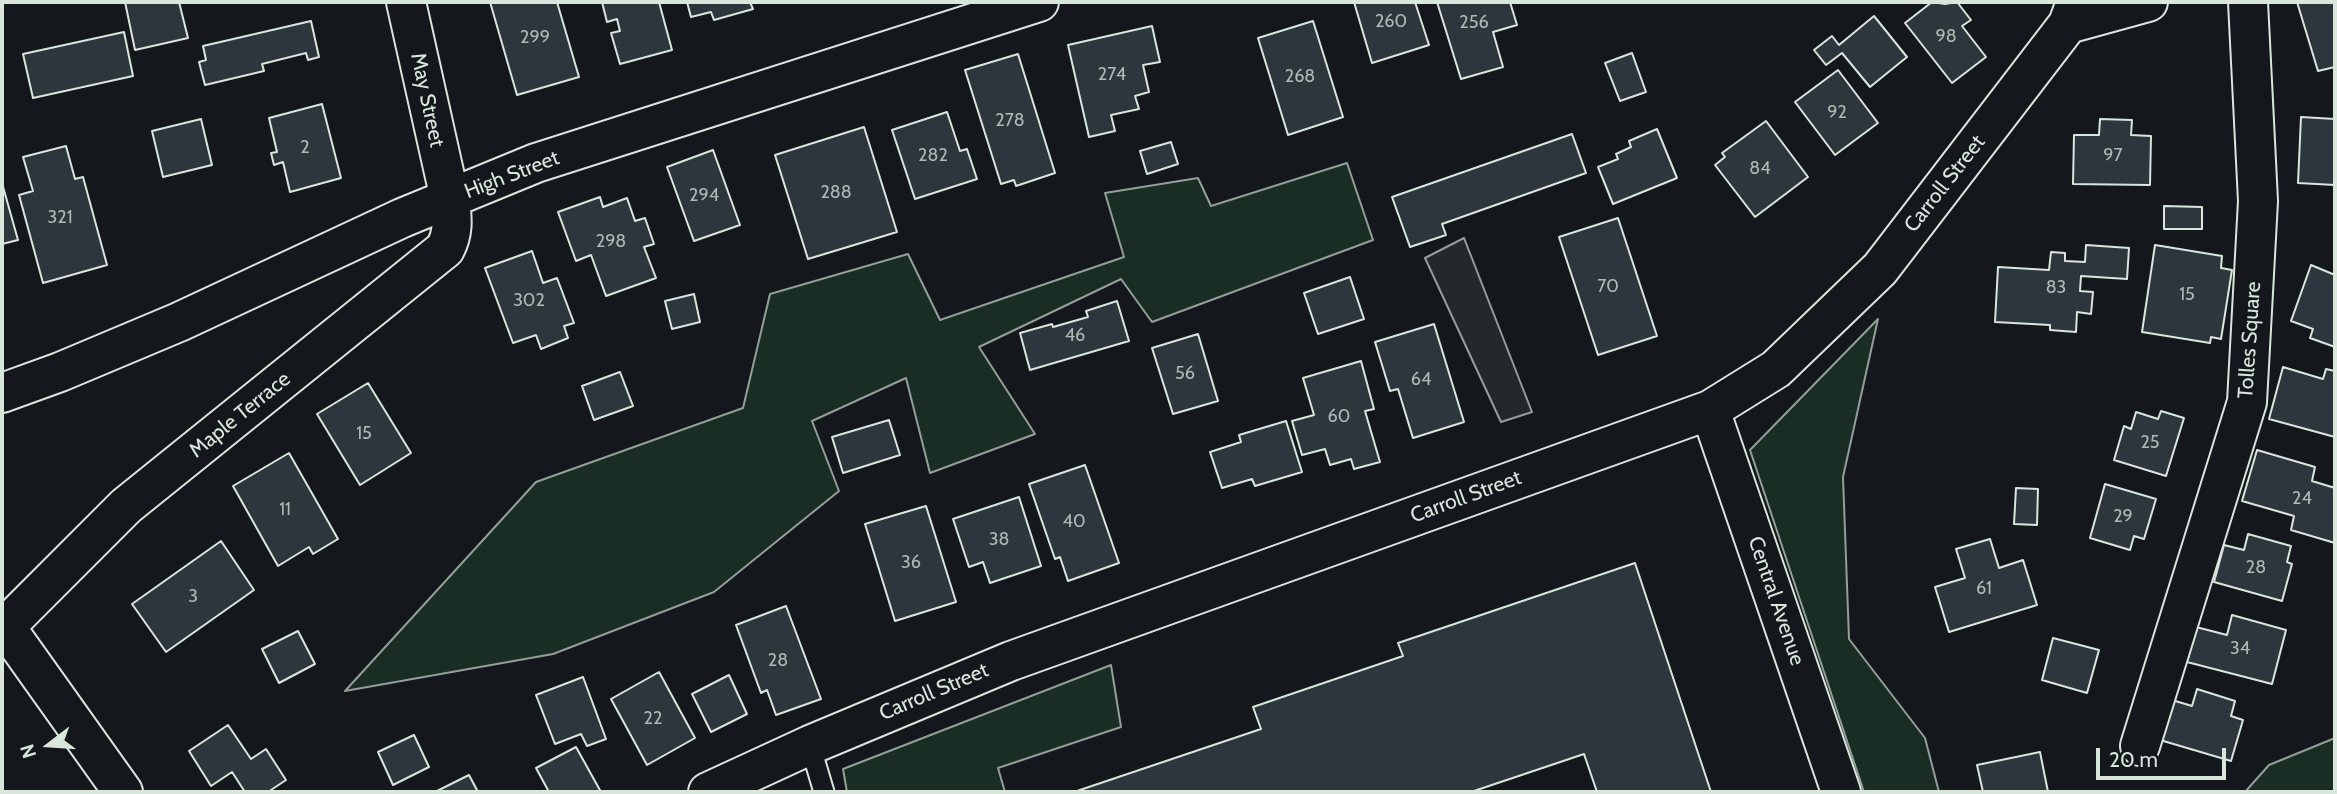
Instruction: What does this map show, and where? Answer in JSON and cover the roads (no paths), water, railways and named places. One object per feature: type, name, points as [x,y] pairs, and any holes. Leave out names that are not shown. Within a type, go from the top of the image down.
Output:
[{"type":"street","name":"May Street","points":[[406,2],[450,198]]},
{"type":"street","name":"High Street","points":[[2,393],[60,372],[178,322],[402,218],[536,163],[1040,2]]},
{"type":"street","points":[[2072,13],[2148,2]]},
{"type":"street","name":"Tolles Square","points":[[2140,746],[2247,402],[2258,201],[2248,2]]},
{"type":"street","name":"Carroll Street","points":[[709,792],[810,745],[1011,661],[1710,410],[1776,369],[1880,269],[2072,13]]},
{"type":"street","name":"Maple Terrace","points":[[3,624],[126,506],[444,249],[451,237],[453,223],[450,198]]},
{"type":"street","name":"Central Avenue","points":[[1710,410],[1841,792]]},
{"type":"street","points":[[3,624],[123,792]]},
{"type":"lane","points":[[810,745],[824,792]]}]
